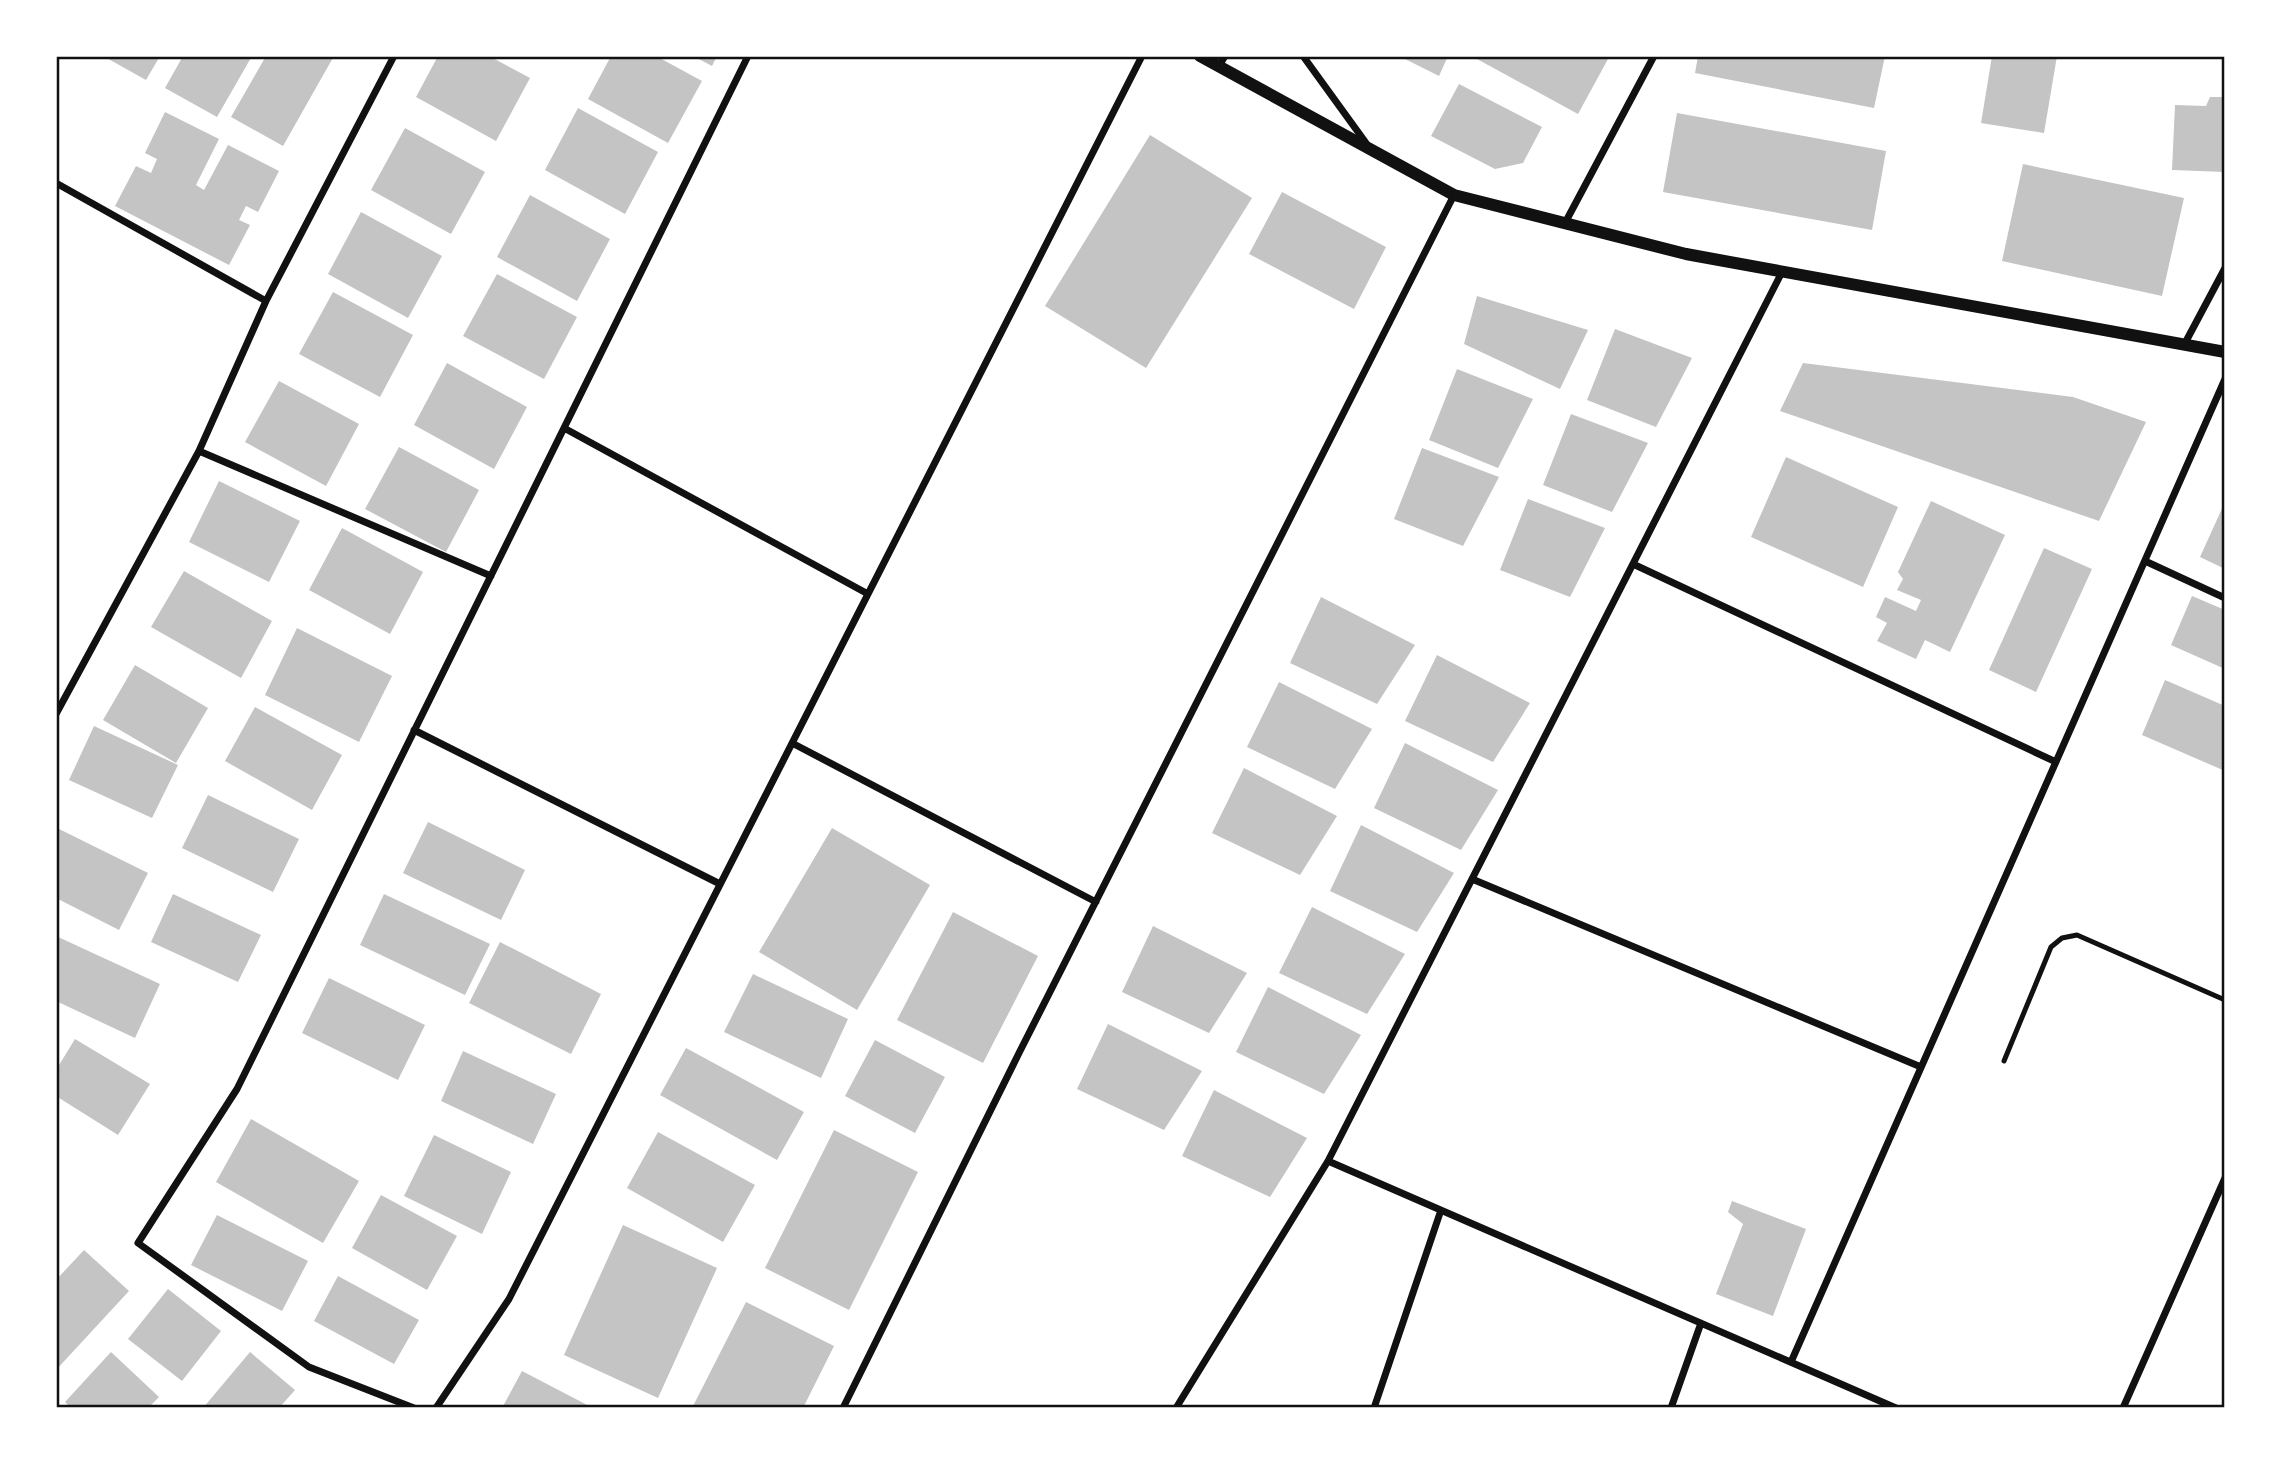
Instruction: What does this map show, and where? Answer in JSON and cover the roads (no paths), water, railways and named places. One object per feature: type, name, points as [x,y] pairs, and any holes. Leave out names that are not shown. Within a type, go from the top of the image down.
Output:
[{"type":"street","points":[[56,714],[199,451],[266,301],[394,56]]},
{"type":"street","points":[[414,1408],[309,1367],[138,1243],[237,1089],[748,56]]},
{"type":"street","points":[[436,1408],[509,1298],[1142,56]]},
{"type":"street","points":[[1199,56],[1222,61],[1454,195],[1686,254],[2225,352]]},
{"type":"street","points":[[1303,56],[1371,149]]},
{"type":"street","points":[[1565,223],[1654,56]]},
{"type":"street","points":[[56,183],[266,301]]},
{"type":"street","points":[[843,1408],[1454,195]]},
{"type":"street","points":[[2184,345],[2225,268]]},
{"type":"street","points":[[1176,1408],[1328,1161],[1782,272]]},
{"type":"street","points":[[1791,1362],[2225,379]]},
{"type":"street","points":[[564,428],[868,594]]},
{"type":"street","points":[[199,451],[491,576]]},
{"type":"street","points":[[2144,561],[2225,598]]},
{"type":"street","points":[[1633,565],[2056,762]]},
{"type":"street","points":[[414,730],[720,884]]},
{"type":"street","points":[[792,743],[1096,902]]},
{"type":"street","points":[[1472,879],[1921,1067]]},
{"type":"street","points":[[1328,1161],[1896,1408]]},
{"type":"street","points":[[2123,1408],[2225,1178]]},
{"type":"street","points":[[1374,1408],[1441,1210]]},
{"type":"street","points":[[1671,1408],[1701,1323]]},
{"type":"lane","points":[[2004,1061],[2051,947],[2062,938],[2077,935],[2225,1000]]}]
